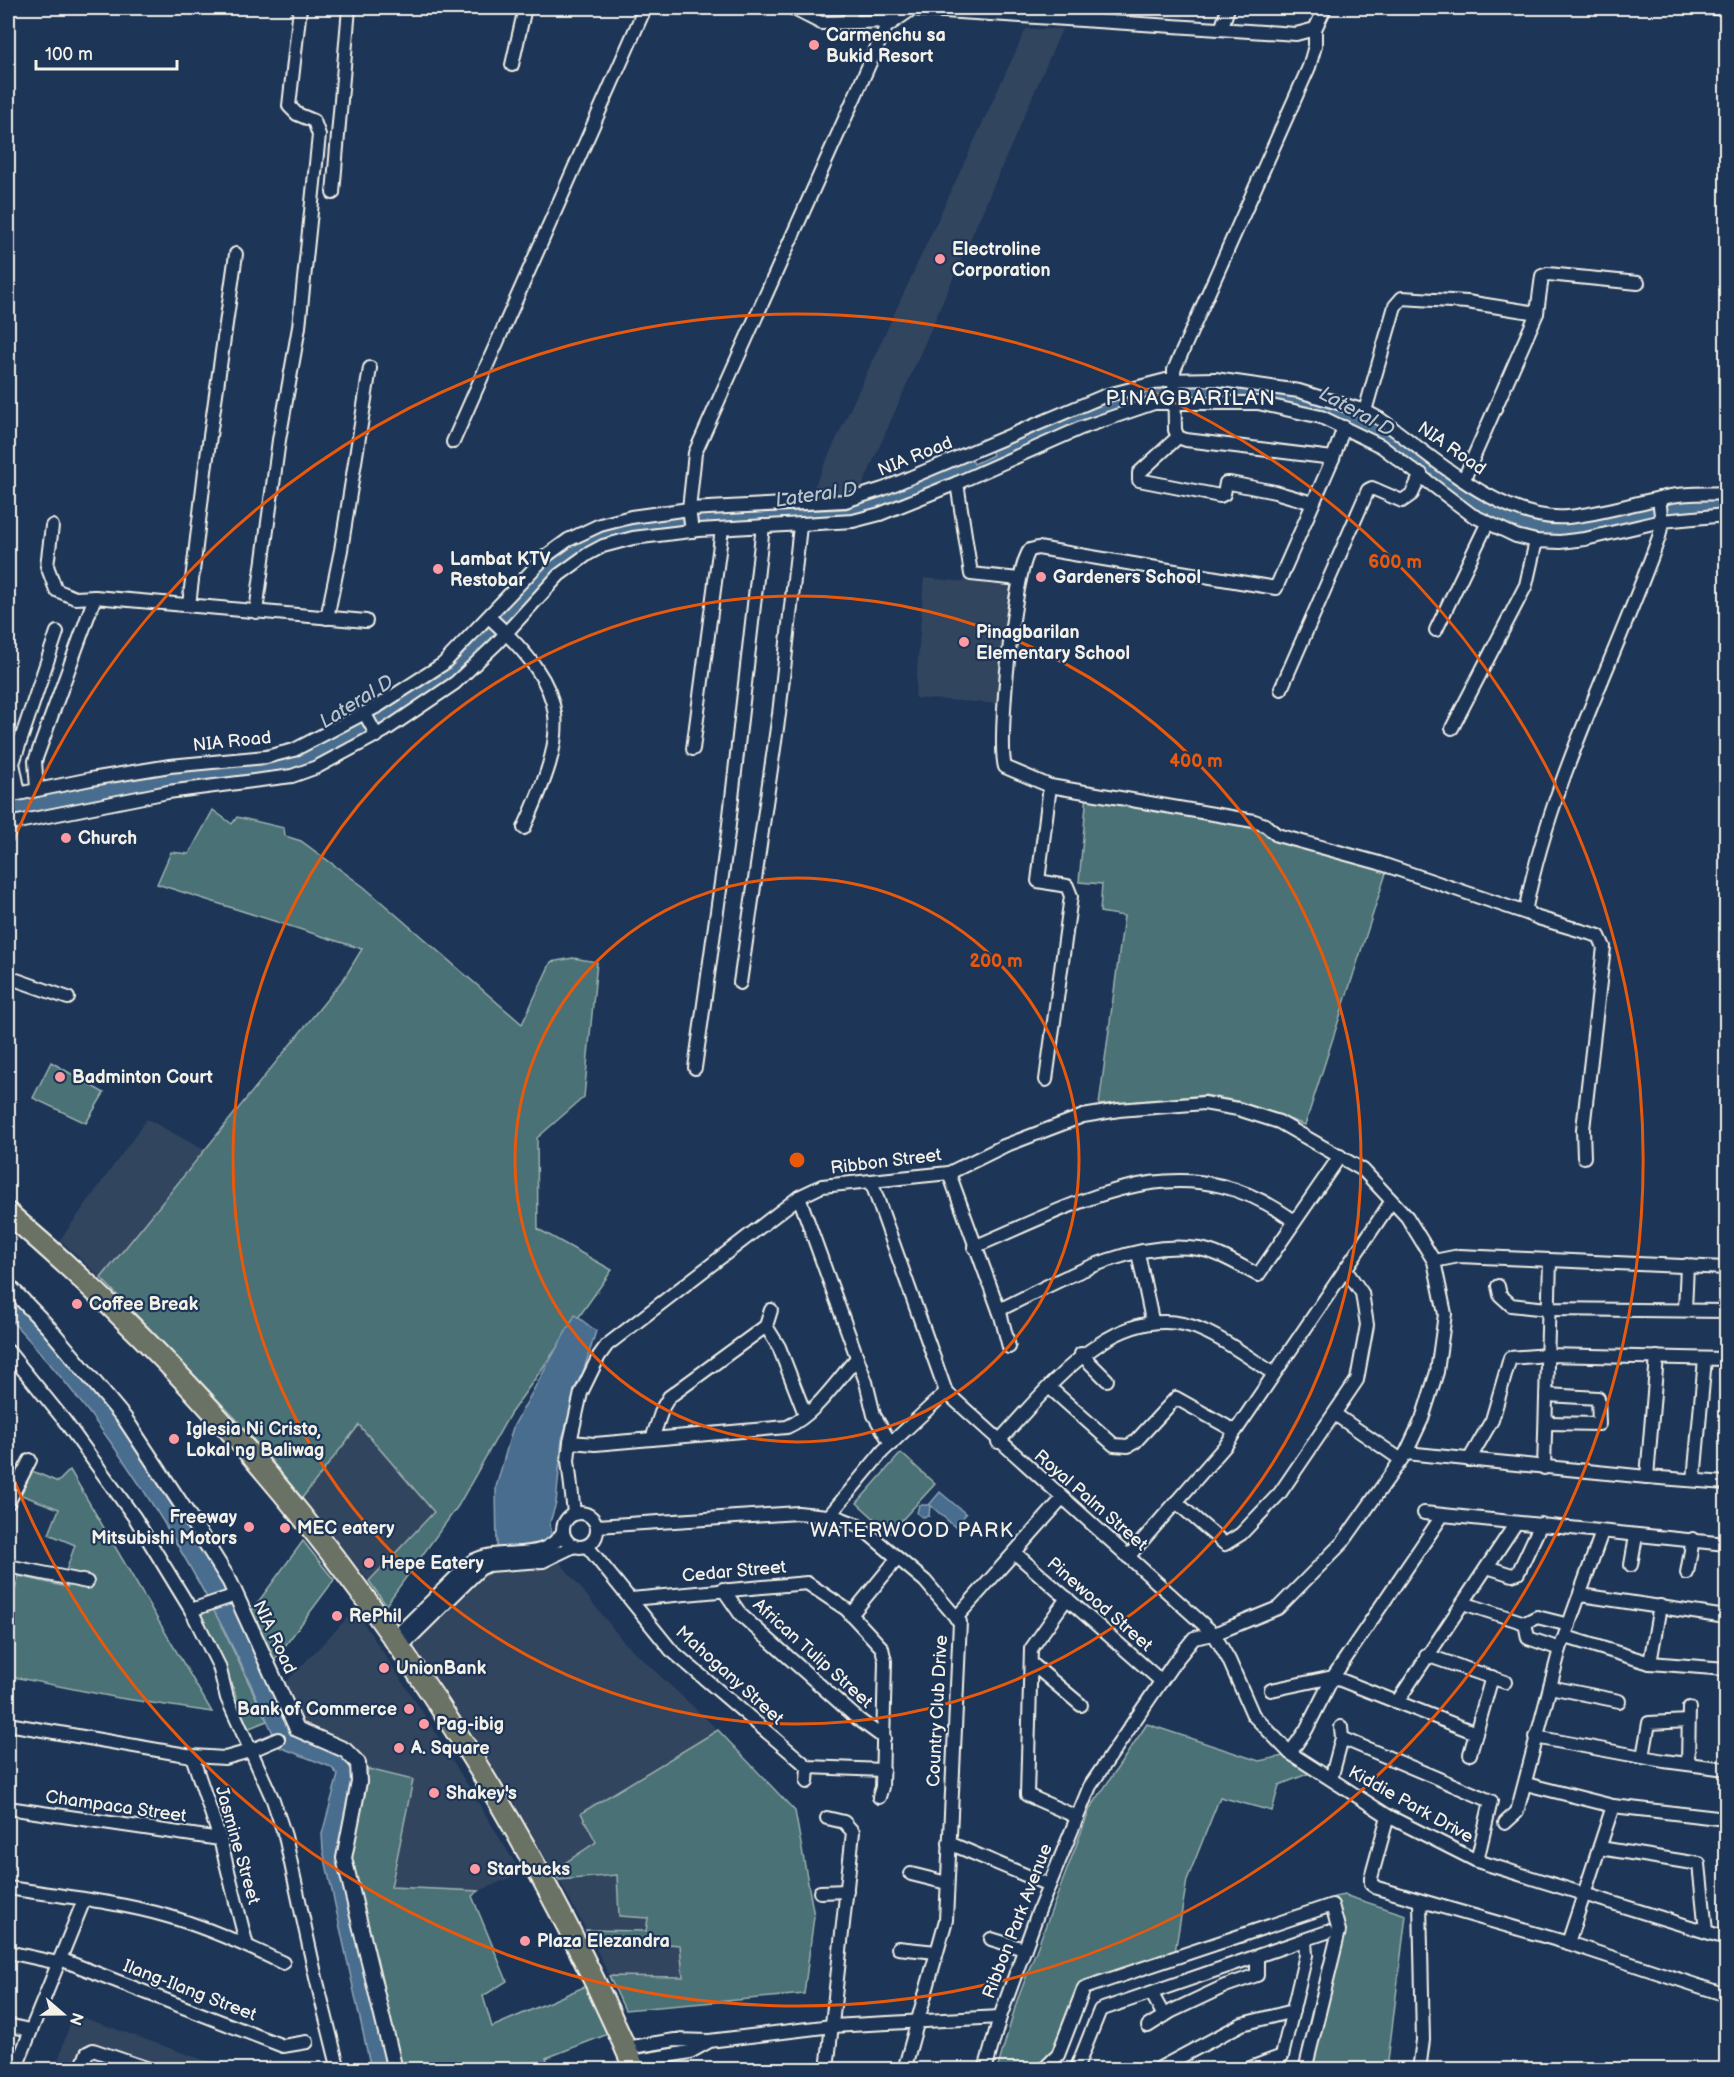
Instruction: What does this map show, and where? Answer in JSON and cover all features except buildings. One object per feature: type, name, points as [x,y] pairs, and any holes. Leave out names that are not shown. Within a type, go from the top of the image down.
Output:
[{"type":"highway","points":[[8,1214],[88,1285],[197,1395],[305,1522],[396,1643],[535,1864],[593,1974],[631,2060]]},
{"type":"street","points":[[256,612],[279,440],[299,327],[319,135],[314,121],[297,114],[289,106],[300,8]]},
{"type":"street","points":[[333,193],[349,8]]},
{"type":"street","points":[[512,65],[525,8]]},
{"type":"street","points":[[453,442],[645,8]]},
{"type":"street","points":[[792,8],[821,23],[893,21]]},
{"type":"street","points":[[848,22],[853,8]]},
{"type":"street","points":[[1222,27],[1228,8]]},
{"type":"street","points":[[1178,437],[1175,430],[1174,370],[1310,67],[1315,46],[1315,29],[1325,8]]},
{"type":"street","points":[[1702,8],[1719,9]]},
{"type":"street","points":[[691,521],[695,453],[886,27],[893,21],[912,9],[1002,12],[1296,34],[1315,29]]},
{"type":"street","points":[[189,605],[205,471],[236,254]]},
{"type":"street","points":[[1464,478],[1537,313],[1542,276],[1548,274],[1638,283]]},
{"type":"street","points":[[1365,411],[1395,306],[1402,298],[1467,302],[1537,313]]},
{"type":"street","points":[[327,618],[342,550],[370,368]]},
{"type":"street","name":"NIA Road","points":[[13,795],[170,766],[281,754],[367,716],[498,626],[546,556],[568,540],[600,525],[691,521],[845,501],[889,499],[963,470],[1104,396],[1173,392],[1215,379],[1296,400],[1365,411],[1510,507],[1547,516],[1586,514],[1659,500],[1726,494]]},
{"type":"street","points":[[8,824],[168,792],[292,776],[376,734],[455,683],[498,626],[588,554],[618,542],[691,521],[722,529],[853,521],[889,499],[963,470],[1154,403],[1173,392],[1227,401],[1296,400],[1382,446],[1487,524],[1536,541],[1560,542],[1585,539],[1662,519],[1726,515]]},
{"type":"street","points":[[1344,427],[1333,458],[1276,588],[1038,548],[1030,550],[1025,555],[1019,579],[1008,667],[1003,761],[1005,767],[1050,786],[1254,821],[1265,825],[1277,835],[1379,863],[1599,936],[1604,947],[1584,1129],[1584,1156]]},
{"type":"street","points":[[1178,437],[1233,447],[1333,458]]},
{"type":"street","points":[[1178,437],[1139,473],[1139,480],[1220,496],[1224,494],[1226,483],[1230,483],[1313,503]]},
{"type":"street","points":[[963,470],[971,574],[1019,579]]},
{"type":"street","points":[[1281,688],[1368,490],[1372,488],[1402,501],[1412,494],[1421,474]]},
{"type":"street","points":[[1529,914],[1527,901],[1545,833],[1608,666],[1640,592],[1659,537],[1662,519],[1659,500]]},
{"type":"street","points":[[1436,630],[1487,524]]},
{"type":"street","points":[[52,526],[47,566],[56,590],[75,598],[95,597],[366,621]]},
{"type":"street","points":[[695,1068],[728,833],[763,526]]},
{"type":"street","points":[[740,983],[778,714],[800,526]]},
{"type":"street","points":[[693,749],[722,529]]},
{"type":"street","points":[[1452,728],[1526,585],[1536,541]]},
{"type":"street","points":[[37,789],[35,761],[95,597]]},
{"type":"street","points":[[498,626],[531,660],[547,683],[554,701],[556,722],[551,758],[540,793],[524,828]]},
{"type":"street","points":[[13,795],[13,762],[57,632]]},
{"type":"street","points":[[367,716],[376,734]]},
{"type":"street","points":[[1046,1080],[1071,896],[1067,886],[1038,881],[1050,786]]},
{"type":"street","points":[[8,977],[68,998]]},
{"type":"street","name":"Ribbon Street","points":[[574,1513],[568,1460],[570,1442],[581,1393],[607,1345],[799,1197],[822,1186],[949,1173],[1004,1146],[1083,1116],[1119,1110],[1204,1103],[1238,1109],[1279,1122],[1363,1170],[1407,1217],[1434,1261],[1445,1314],[1437,1372],[1422,1419],[1403,1456]]},
{"type":"street","points":[[1258,1289],[1258,1275],[1340,1156]]},
{"type":"street","points":[[949,1173],[974,1247],[999,1310],[1009,1347]]},
{"type":"street","points":[[974,1247],[1067,1206],[1127,1186],[1175,1180],[1222,1184],[1269,1203],[1294,1221]]},
{"type":"street","points":[[829,1516],[891,1444],[946,1392],[871,1181]]},
{"type":"street","points":[[799,1197],[857,1358],[874,1415],[891,1444]]},
{"type":"street","points":[[1128,1557],[1235,1431],[1391,1202]]},
{"type":"street","points":[[999,1310],[1072,1276],[1138,1254],[1198,1249],[1228,1259],[1258,1275]]},
{"type":"street","points":[[1138,1254],[1152,1320]]},
{"type":"street","points":[[1434,1261],[1459,1256],[1726,1268]]},
{"type":"street","points":[[1544,1468],[1550,1261]]},
{"type":"street","points":[[1685,1310],[1687,1265]]},
{"type":"street","points":[[1176,1502],[1225,1550],[1280,1493],[1336,1415],[1357,1380],[1367,1325],[1362,1293],[1345,1269]]},
{"type":"street","name":"NIA Road","points":[[8,1285],[49,1328],[124,1419],[187,1513],[233,1596],[297,1729],[345,1750],[358,1763],[360,1782],[345,1858],[395,2070]]},
{"type":"street","points":[[1498,1286],[1500,1295],[1511,1305],[1547,1309],[1726,1311]]},
{"type":"street","points":[[652,1439],[663,1407],[669,1397],[766,1326],[771,1310]]},
{"type":"street","points":[[998,1442],[1081,1354],[1152,1320],[1203,1330],[1274,1374]]},
{"type":"street","points":[[766,1326],[779,1347],[805,1414]]},
{"type":"street","points":[[8,1351],[64,1420],[135,1518],[191,1610],[219,1666],[227,1698],[273,1800],[285,1836],[339,2070]]},
{"type":"street","points":[[1081,1354],[1107,1380]]},
{"type":"street","points":[[1469,1460],[1492,1420],[1510,1358],[1546,1355],[1726,1359]]},
{"type":"street","points":[[570,1442],[596,1444],[787,1427],[805,1414],[857,1358]]},
{"type":"street","points":[[1647,1478],[1657,1358]]},
{"type":"street","points":[[1694,1480],[1705,1359]]},
{"type":"street","points":[[1049,1388],[1124,1452],[1176,1393],[1235,1431]]},
{"type":"street","name":"Royal Palm Street","points":[[946,1392],[998,1442],[1214,1634]]},
{"type":"street","points":[[1546,1424],[1599,1424],[1598,1398],[1547,1395]]},
{"type":"street","points":[[1336,1415],[1403,1456],[1469,1460],[1647,1478],[1726,1482]]},
{"type":"street","name":"Ribbon Park Avenue","points":[[631,2060],[686,2039],[709,2041],[832,2026],[1000,2017],[1024,1949],[1090,1786],[1161,1682],[1194,1638],[1214,1634],[1278,1608],[1343,1542],[1403,1456]]},
{"type":"street","points":[[8,1503],[30,1460]]},
{"type":"street","points":[[956,1618],[1062,1499]]},
{"type":"street","points":[[574,1513],[590,1515],[597,1526],[594,1540],[587,1546],[574,1546],[543,1561],[488,1565],[480,1569],[396,1643],[471,1562],[493,1554],[544,1550],[555,1544],[563,1532],[565,1521],[574,1513]]},
{"type":"street","name":"Country Club Drive","points":[[597,1526],[798,1513],[829,1516],[858,1525],[925,1581],[960,1622],[946,1920],[904,2070]]},
{"type":"street","points":[[1424,1513],[1726,1544]]},
{"type":"street","points":[[1290,1753],[1306,1730],[1333,1677],[1442,1516]]},
{"type":"street","points":[[1397,1702],[1426,1654],[1516,1524]]},
{"type":"street","points":[[1487,1567],[1512,1575],[1518,1574],[1541,1524]]},
{"type":"street","points":[[563,1532],[568,1543],[574,1546]]},
{"type":"street","points":[[1504,1823],[1517,1812],[1560,1649],[1602,1532]]},
{"type":"street","points":[[1631,1565],[1636,1536]]},
{"type":"street","points":[[1687,1573],[1693,1539]]},
{"type":"street","name":"Mahogany Street","points":[[587,1546],[671,1650],[808,1767]]},
{"type":"street","name":"Pinewood Street","points":[[1015,1553],[1161,1682]]},
{"type":"street","points":[[851,1615],[897,1559]]},
{"type":"street","points":[[8,1566],[87,1582]]},
{"type":"street","name":"Cedar Street","points":[[631,1599],[807,1583],[831,1597],[882,1648],[886,1678],[883,1770],[879,1797]]},
{"type":"street","name":"African Tulip Street","points":[[723,1590],[741,1614],[858,1719],[884,1738]]},
{"type":"street","points":[[1581,1595],[1726,1617]]},
{"type":"street","points":[[191,1610],[233,1596]]},
{"type":"street","points":[[1067,1598],[1031,1638],[1027,1795],[1077,1817]]},
{"type":"street","points":[[1463,1603],[1524,1623],[1538,1617],[1567,1631],[1650,1663],[1726,1669]]},
{"type":"street","points":[[1650,1663],[1660,1606]]},
{"type":"street","points":[[1524,1623],[1528,1638],[1560,1649]]},
{"type":"street","name":"Kiddie Park Drive","points":[[1214,1634],[1229,1660],[1253,1715],[1290,1753],[1388,1816],[1477,1861],[1726,1938]]},
{"type":"street","points":[[1426,1654],[1505,1682]]},
{"type":"street","points":[[1031,1663],[1081,1705]]},
{"type":"street","points":[[1270,1690],[1333,1677],[1476,1733]]},
{"type":"street","points":[[1470,1754],[1492,1677]]},
{"type":"street","points":[[1550,1686],[1620,1701]]},
{"type":"street","points":[[1688,1764],[1689,1708]]},
{"type":"street","points":[[1643,1757],[1649,1723],[1688,1721]]},
{"type":"street","points":[[8,1724],[192,1756],[225,1758],[279,1739]]},
{"type":"street","points":[[1331,1779],[1341,1733],[1486,1797],[1491,1801],[1491,1807],[1477,1861]]},
{"type":"street","points":[[1535,1737],[1643,1757],[1726,1769]]},
{"type":"street","name":"Jasmine Street","points":[[192,1756],[220,1839],[247,1946]]},
{"type":"street","points":[[807,1782],[808,1767],[883,1770]]},
{"type":"street","points":[[1526,1784],[1613,1806],[1726,1819]]},
{"type":"street","points":[[1568,1943],[1613,1806]]},
{"type":"street","name":"Champaca Street","points":[[8,1808],[220,1839]]},
{"type":"street","points":[[1388,1816],[1371,1884],[1420,1902],[1568,1943],[1726,1995]]},
{"type":"street","points":[[827,1818],[843,1822],[853,1832],[827,2070]]},
{"type":"street","points":[[949,1843],[1049,1885]]},
{"type":"street","points":[[1600,1848],[1699,1864],[1706,1931]]},
{"type":"street","points":[[911,1874],[947,1883]]},
{"type":"street","points":[[8,1888],[168,1916],[247,1946],[282,1963]]},
{"type":"street","points":[[820,1892],[847,1891]]},
{"type":"street","points":[[15,2070],[29,2030],[84,1900]]},
{"type":"street","points":[[1419,2070],[1423,2040],[1420,1902]]},
{"type":"street","points":[[1042,2070],[1058,2055],[1084,1988],[1332,1905],[1339,1931],[1305,2070]]},
{"type":"street","points":[[1076,2070],[1100,2010],[1257,1958],[1326,1932]]},
{"type":"street","points":[[991,1940],[1024,1949]]},
{"type":"street","points":[[1245,2070],[1282,2056],[1306,1955],[1305,1941]]},
{"type":"street","points":[[898,1948],[936,1952]]},
{"type":"street","name":"Ilang-Ilang Street","points":[[8,1952],[59,1961],[283,2046],[307,2042]]},
{"type":"street","points":[[1148,2026],[1225,1986],[1257,1975],[1257,1958]]},
{"type":"street","points":[[1152,1994],[1164,2016]]},
{"type":"street","points":[[1156,2070],[1203,2042],[1242,2024],[1293,2011]]},
{"type":"street","points":[[985,2070],[1000,2017]]},
{"type":"street","points":[[8,2025],[29,2030]]},
{"type":"street","points":[[81,2070],[87,2053],[93,2050],[152,2070]]},
{"type":"shaded area","name":"Electroline Corporation","points":[[1026,29],[1062,29],[861,489],[840,496],[809,498]]},
{"type":"shaded area","name":"Lateral D","points":[[1171,386],[1252,389],[1334,405],[1383,428],[1455,481],[1493,505],[1534,520],[1552,523],[1587,521],[1655,503],[1692,497],[1726,497],[1726,511],[1599,534],[1539,538],[1517,533],[1467,506],[1424,471],[1352,425],[1298,406],[1252,397],[1224,395],[1161,399],[854,519],[602,542],[449,682],[382,727],[314,764],[289,772],[8,819],[8,800],[166,772],[295,754],[376,716],[449,669],[551,561],[575,542],[592,535],[630,523],[690,515],[846,509],[966,460],[972,460],[974,464],[993,455],[990,447],[1139,391]]},
{"type":"shaded area","name":"Pinagbarilan Elementary School","points":[[924,578],[1013,586],[1003,704],[915,698]]},
{"type":"shaded area","points":[[147,1119],[204,1150],[101,1278],[60,1240]]},
{"type":"shaded area","points":[[8,1296],[58,1348],[116,1418],[226,1589],[257,1651],[292,1731],[337,1750],[351,1761],[355,1786],[338,1850],[390,2069],[371,2069],[323,1850],[322,1834],[338,1775],[331,1767],[279,1747],[225,1631],[162,1520],[91,1415],[8,1317]]},
{"type":"shaded area","points":[[575,1315],[596,1331],[562,1439],[556,1503],[550,1522],[552,1545],[497,1549],[496,1487],[513,1427]]},
{"type":"shaded area","points":[[359,1424],[434,1512],[369,1581],[302,1498]]},
{"type":"shaded area","points":[[940,1492],[966,1514],[955,1527],[930,1505],[929,1516],[922,1517],[917,1513],[919,1505],[929,1505]]},
{"type":"shaded area","points":[[556,1557],[623,1641],[718,1730],[582,1813],[596,1842],[553,1871],[509,1793],[412,1642],[489,1570],[543,1567]]},
{"type":"shaded area","name":"A. Square","points":[[355,1610],[431,1725],[521,1873],[479,1891],[391,1887],[413,1780],[368,1769],[358,1751],[310,1727],[303,1721],[284,1684]]},
{"type":"shaded area","points":[[618,1875],[619,1915],[648,1917],[646,1931],[586,1930],[559,1880]]},
{"type":"shaded area","points":[[591,1938],[680,1944],[683,1977],[609,1976]]},
{"type":"shaded area","points":[[73,2014],[229,2069],[55,2070]]},
{"type":"green space","points":[[1087,794],[1233,819],[1387,870],[1305,1125],[1241,1102],[1205,1095],[1099,1105],[1124,916],[1100,912],[1102,884],[1079,882]]},
{"type":"green space","points":[[213,810],[232,824],[237,817],[284,828],[285,836],[301,841],[364,887],[522,1024],[551,962],[573,958],[597,962],[584,1097],[537,1138],[538,1229],[612,1270],[510,1414],[458,1506],[386,1605],[369,1581],[434,1512],[359,1425],[302,1498],[239,1422],[101,1278],[345,977],[362,949],[157,884],[171,852],[189,854]]},
{"type":"green space","name":"Badminton Court","points":[[51,1062],[104,1093],[86,1123],[33,1098]]},
{"type":"green space","points":[[901,1453],[935,1484],[890,1533],[857,1503]]},
{"type":"green space","points":[[30,1470],[58,1482],[70,1470],[212,1712],[119,1698],[8,1676],[8,1613],[19,1576],[67,1587],[66,1571],[75,1545],[49,1534],[59,1509],[19,1494]]},
{"type":"green space","points":[[303,1541],[334,1580],[273,1662],[250,1613]]},
{"type":"green space","points":[[212,1606],[267,1721],[247,1729],[233,1687],[196,1612]]},
{"type":"green space","points":[[1147,1724],[1259,1761],[1283,1756],[1293,1757],[1310,1773],[1279,1785],[1272,1811],[1220,1797],[1187,1880],[1175,1952],[1078,1985],[1054,2052],[1036,2069],[997,2070],[1017,2001],[1090,1809]]},
{"type":"green space","points":[[718,1730],[795,1811],[814,1916],[804,1994],[625,2010],[609,1976],[683,1977],[680,1945],[591,1938],[586,1930],[646,1931],[648,1918],[619,1916],[617,1875],[559,1880],[553,1871],[596,1842],[581,1813]]},
{"type":"green space","points":[[368,1769],[413,1780],[391,1887],[479,1891],[472,1896],[507,1981],[483,1996],[492,2027],[586,1986],[608,2034],[546,2058],[552,2069],[399,2069],[349,1855]]},
{"type":"green space","points":[[1344,1895],[1406,1915],[1387,2069],[1309,2070],[1345,1930],[1334,1897]]},
{"type":"waterway","name":"Lateral D","points":[[1199,396],[1237,398]]},
{"type":"waterway","name":"Lateral D","points":[[341,734],[374,714]]},
{"type":"place","name":"Carmenchu sa Bukid Resort","points":[[814,45]]},
{"type":"place","name":"Electroline Corporation","points":[[940,259]]},
{"type":"place","name":"Lambat KTV Restobar","points":[[438,569]]},
{"type":"place","name":"Gardeners School","points":[[1041,577]]},
{"type":"place","name":"Pinagbarilan Elementary School","points":[[964,642]]},
{"type":"place","name":"Church","points":[[66,838]]},
{"type":"place","name":"Badminton Court","points":[[60,1077]]},
{"type":"place","name":"Coffee Break","points":[[77,1304]]},
{"type":"place","name":"Iglesia Ni Cristo, Lokal ng Baliwag","points":[[174,1439]]},
{"type":"place","name":"Freeway Mitsubishi Motors","points":[[249,1527]]},
{"type":"place","name":"MEC eatery","points":[[285,1528]]},
{"type":"place","name":"Hepe Eatery","points":[[369,1563]]},
{"type":"place","name":"RePhil","points":[[337,1616]]},
{"type":"place","name":"UnionBank","points":[[384,1668]]},
{"type":"place","name":"Bank of Commerce","points":[[409,1709]]},
{"type":"place","name":"Pag-ibig","points":[[424,1724]]},
{"type":"place","name":"A. Square","points":[[399,1748]]},
{"type":"place","name":"Shakey's","points":[[434,1793]]},
{"type":"place","name":"Starbucks","points":[[475,1869]]},
{"type":"place","name":"Plaza Elezandra","points":[[525,1941]]},
{"type":"district","name":"PINAGBARILAN","points":[[1191,398]]},
{"type":"district","name":"WATERWOOD PARK","points":[[912,1530]]}]
